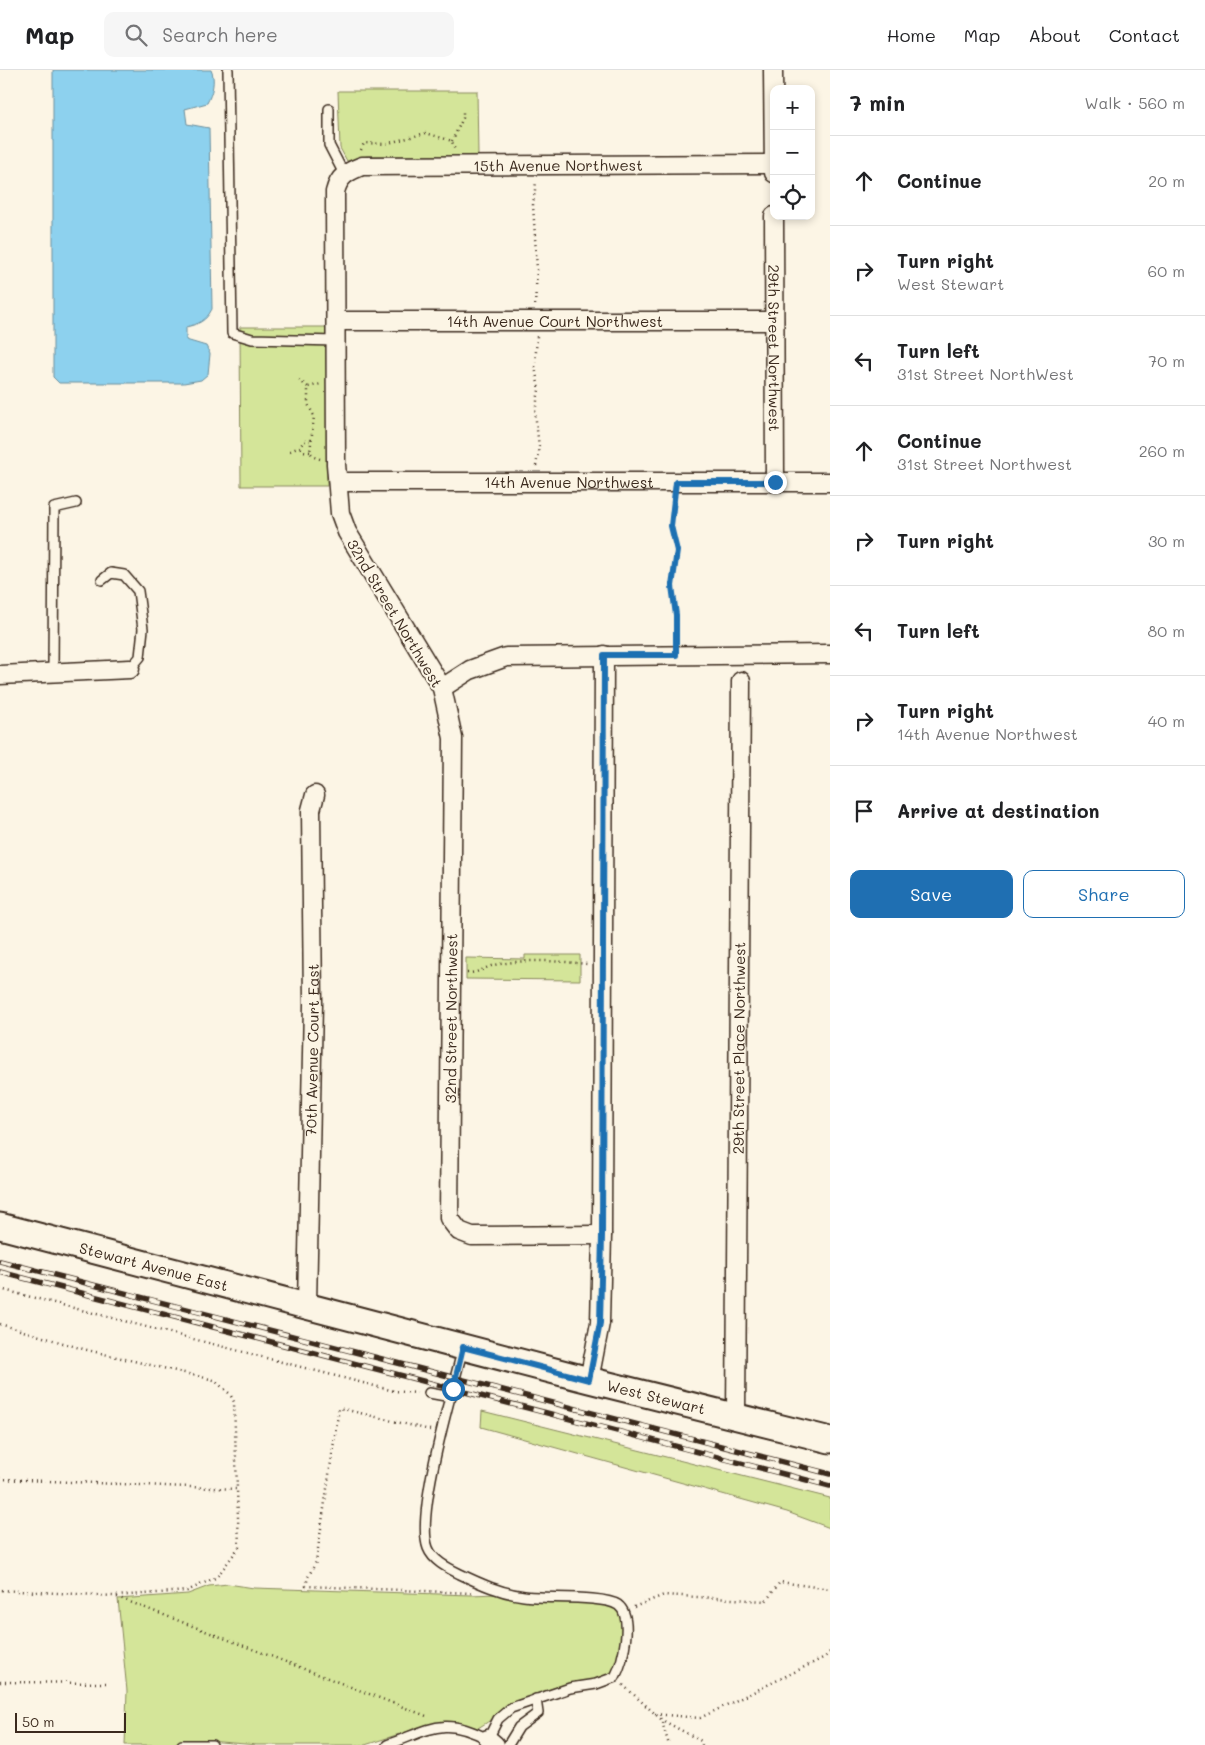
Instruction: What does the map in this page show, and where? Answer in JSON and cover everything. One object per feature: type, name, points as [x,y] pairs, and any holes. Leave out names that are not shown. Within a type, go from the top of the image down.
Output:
[{"type":"street","points":[[773,70],[774,130]]},
{"type":"street","name":"15th Avenue Northwest","points":[[344,174],[362,166],[770,164]]},
{"type":"street","name":"32nd Street Northwest","points":[[344,174],[337,182],[335,192],[336,459],[340,514],[347,532],[442,688],[453,738],[449,1218],[459,1231],[472,1236],[602,1235]]},
{"type":"street","name":"29th Street Northwest","points":[[774,220],[775,482]]},
{"type":"street","name":"14th Avenue Court Northwest","points":[[336,321],[774,320]]},
{"type":"street","name":"14th Avenue Northwest","points":[[338,482],[830,482]]},
{"type":"street","points":[[442,688],[470,670],[506,657],[830,654]]},
{"type":"street","points":[[589,1380],[600,1323],[602,1235],[604,966],[602,797],[604,655]]},
{"type":"street","points":[[0,675],[130,669]]},
{"type":"street","name":"29th Street Place Northwest","points":[[736,1416],[741,681]]},
{"type":"street","name":"70th Avenue Court East","points":[[307,1305],[313,1004],[310,810],[315,795]]},
{"type":"street","name":"Stewart Avenue East","points":[[0,1226],[307,1305]]},
{"type":"street","name":"West Stewart","points":[[307,1305],[589,1380],[830,1440]]},
{"type":"lane","points":[[228,70],[232,333],[252,339],[336,341]]},
{"type":"lane","points":[[329,109],[329,146],[344,174]]},
{"type":"lane","points":[[53,672],[54,508],[76,503]]},
{"type":"lane","points":[[102,580],[111,573],[124,575],[138,591],[143,642],[140,657],[130,669]]},
{"type":"lane","points":[[387,1745],[430,1729],[454,1726],[468,1729],[491,1742],[498,1719],[505,1712],[570,1688],[596,1684],[615,1677],[619,1669],[626,1637],[626,1622],[623,1611],[618,1605],[602,1600],[525,1596],[492,1588],[440,1563],[428,1549],[425,1529],[434,1466],[463,1347]]},
{"type":"lane","points":[[429,1393],[451,1397]]},
{"type":"lane","points":[[508,1745],[519,1727],[538,1713],[536,1699]]},
{"type":"lane","points":[[182,1745],[212,1745]]},
{"type":"path","points":[[456,166],[452,141],[463,118],[463,110]]},
{"type":"path","points":[[362,166],[361,148],[364,144],[385,144],[426,133],[452,141]]},
{"type":"path","points":[[299,380],[308,387]]},
{"type":"path","points":[[308,387],[316,384],[336,385]]},
{"type":"path","points":[[308,387],[308,404],[314,416],[310,452]]},
{"type":"path","points":[[290,451],[300,447],[304,441],[310,441]]},
{"type":"path","points":[[300,447],[303,451],[310,452],[317,458],[336,459]]},
{"type":"path","points":[[676,482],[671,526],[677,551],[672,586],[676,615],[676,655]]},
{"type":"path","points":[[451,974],[480,973],[500,964],[563,961],[604,966]]},
{"type":"path","points":[[0,1289],[394,1391],[429,1393]]},
{"type":"path","points":[[0,1324],[83,1349],[214,1380],[230,1394],[234,1402],[239,1547],[217,1577],[187,1591],[114,1596],[0,1590]]},
{"type":"path","points":[[442,1433],[339,1408],[316,1562],[308,1577],[306,1586],[477,1593],[492,1588]]},
{"type":"path","points":[[0,1479],[237,1488]]},
{"type":"path","points":[[623,1611],[664,1595],[766,1601],[780,1582],[830,1589]]},
{"type":"path","points":[[114,1596],[454,1726]]},
{"type":"path","points":[[655,1714],[700,1718],[826,1658],[830,1652]]},
{"type":"path","points":[[615,1677],[662,1720],[701,1741],[702,1745]]},
{"type":"path","points":[[0,1682],[108,1683]]},
{"type":"path","points":[[662,1720],[669,1745]]},
{"type":"green space","points":[[338,91],[477,91],[478,156],[367,156],[347,161],[340,148]]},
{"type":"green space","points":[[240,327],[327,327],[327,486],[241,486]]},
{"type":"green space","points":[[525,955],[580,955],[580,980],[466,979],[466,958],[525,959]]},
{"type":"green space","points":[[482,1411],[830,1498],[830,1528],[787,1512],[481,1427]]},
{"type":"green space","points":[[228,1584],[254,1588],[470,1595],[498,1594],[601,1603],[617,1609],[623,1623],[623,1643],[617,1664],[603,1678],[591,1682],[564,1685],[536,1695],[478,1728],[458,1723],[431,1724],[365,1745],[257,1745],[196,1740],[165,1745],[125,1745],[127,1691],[118,1599],[188,1594],[209,1586]]},
{"type":"water","points":[[53,70],[211,70],[213,87],[207,103],[185,109],[187,124],[209,128],[212,309],[202,321],[186,327],[186,340],[206,346],[210,354],[208,374],[201,380],[184,383],[59,383],[53,377]]},
{"type":"railway","points":[[0,1261],[830,1474]]},
{"type":"railway","points":[[0,1272],[830,1486]]},
{"type":"route","points":[[453,1389],[463,1347],[589,1380],[600,1323],[602,1235],[604,950],[602,797],[604,655],[676,655],[676,615],[672,586],[677,551],[671,526],[676,482],[775,482]]}]
